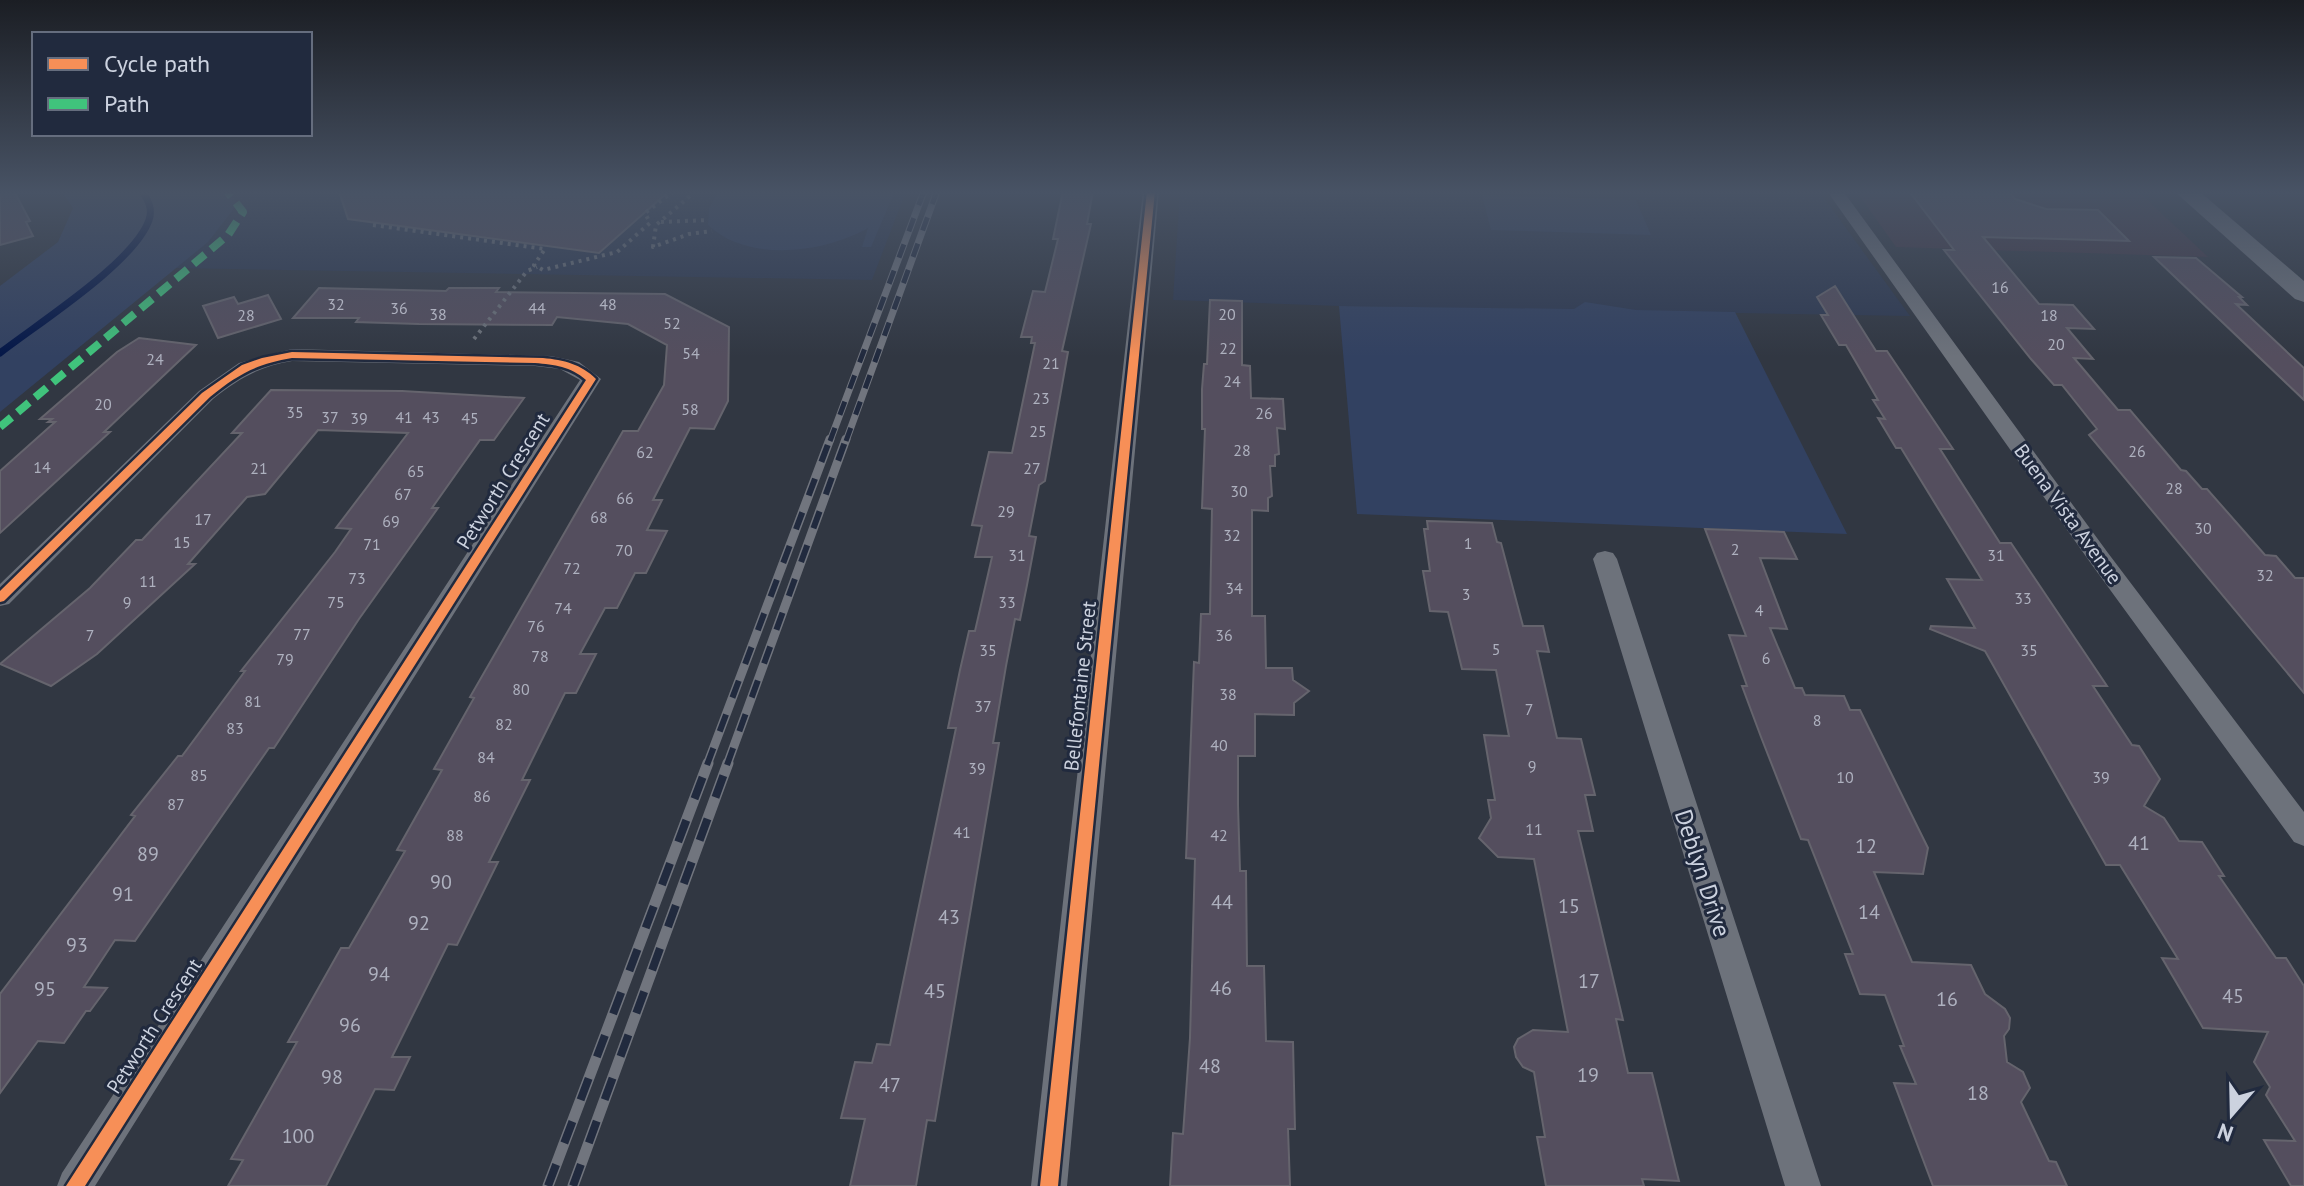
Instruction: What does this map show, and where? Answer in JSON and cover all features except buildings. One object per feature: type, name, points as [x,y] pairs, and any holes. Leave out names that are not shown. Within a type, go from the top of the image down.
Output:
[{"type":"main road","points":[[2249,246],[2304,294]]},
{"type":"street","name":"Bellefontaine Street","points":[[1049,1186],[1145,246]]},
{"type":"street","name":"Buena Vista Avenue","points":[[1875,246],[2100,559],[2304,834]]},
{"type":"street","name":"Petworth Crescent","points":[[0,598],[206,395],[232,374],[257,360],[292,355],[569,363],[582,369],[591,379],[75,1186]]},
{"type":"street","name":"Deblyn Drive","points":[[1605,559],[1803,1186]]},
{"type":"path","points":[[526,246],[545,249],[534,265],[543,270],[617,252],[623,246]]},
{"type":"path","points":[[458,359],[527,271],[537,267]]},
{"type":"shaded area","points":[[52,246],[203,246],[0,412],[0,286]]},
{"type":"shaded area","points":[[201,246],[885,246],[872,280],[174,268]]},
{"type":"shaded area","points":[[751,246],[816,246],[786,250]]},
{"type":"shaded area","points":[[1176,246],[1859,246],[1910,316],[1339,306],[1173,300]]},
{"type":"shaded area","points":[[2197,246],[2208,257],[1896,247]]},
{"type":"shaded area","points":[[1585,302],[1636,310],[1735,312],[1847,534],[1357,514],[1339,306],[1574,309]]},
{"type":"waterway","points":[[0,353],[83,292],[132,246]]},
{"type":"railway","points":[[830,441],[903,246]]},
{"type":"railway","points":[[846,441],[917,246]]},
{"type":"railway","points":[[707,765],[830,439]]},
{"type":"railway","points":[[727,765],[846,439]]},
{"type":"railway","points":[[548,1186],[708,763]]},
{"type":"railway","points":[[573,1186],[728,763]]},
{"type":"marked path","points":[[0,427],[215,246]]},
{"type":"cycle path","points":[[1049,1186],[1145,246]]},
{"type":"cycle path","points":[[0,598],[206,395],[255,363],[292,355],[535,360],[572,366],[591,379],[75,1186]]}]
